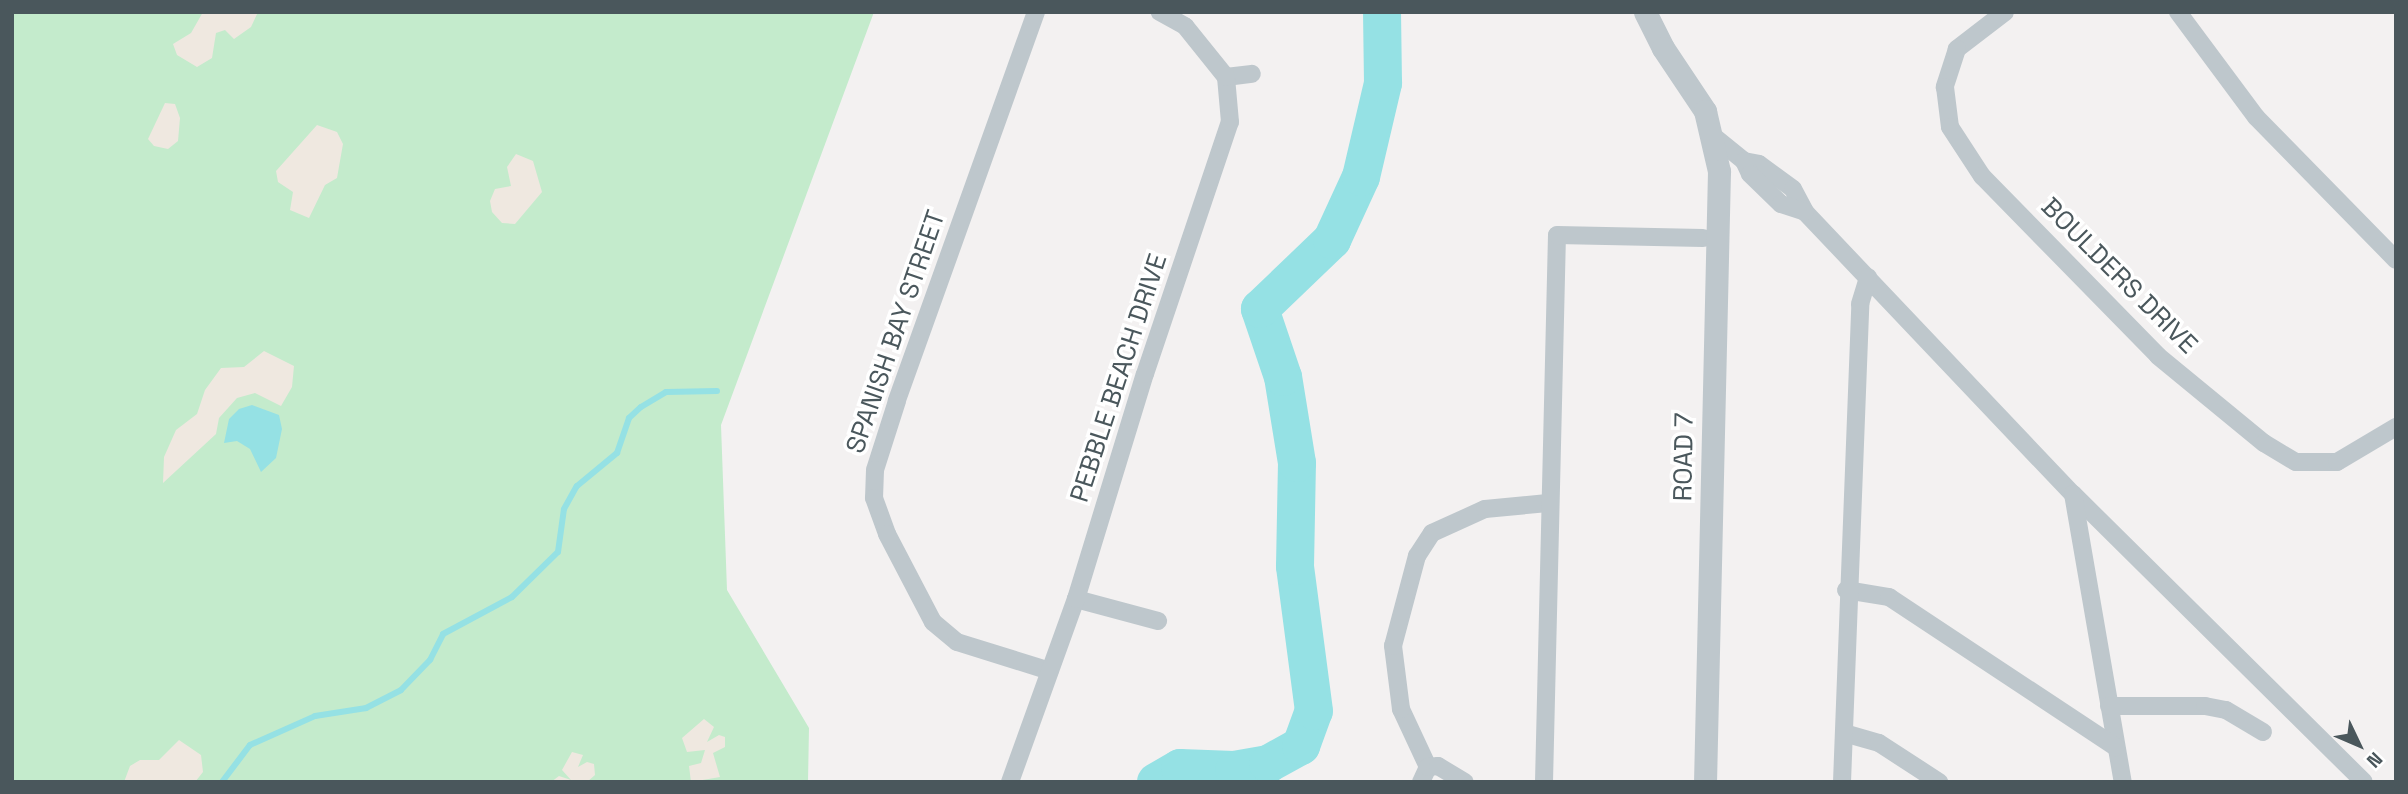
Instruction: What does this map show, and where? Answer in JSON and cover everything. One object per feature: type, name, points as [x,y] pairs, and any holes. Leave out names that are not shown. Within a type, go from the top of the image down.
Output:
[{"type":"street","name":"SPANISH BAY STREET","points":[[1036,12],[897,401],[875,470],[874,498],[887,534],[933,622],[957,642],[1049,671]]},
{"type":"street","points":[[1160,12],[1185,26],[1226,77],[1252,74]]},
{"type":"street","name":"BOULDERS DRIVE","points":[[2005,12],[1956,49],[1945,87],[1950,127],[1982,176],[2158,356],[2264,443],[2297,462],[2337,462],[2396,428]]},
{"type":"street","points":[[2178,12],[2256,117],[2396,260]]},
{"type":"street","name":"ROAD 7","points":[[1649,15],[1663,48],[1700,101],[1712,135],[1719,171],[1704,782]]},
{"type":"street","name":"PEBBLE BEACH DRIVE","points":[[1010,782],[1076,599],[1145,374],[1230,122],[1226,77]]},
{"type":"street","points":[[1712,135],[1744,161],[1759,164],[1793,189],[1805,212],[2073,494],[2362,781]]},
{"type":"street","name":"ROAD 7","points":[[1692,782],[1704,173],[1712,135]]},
{"type":"street","points":[[1544,782],[1548,503],[1557,234],[1703,237]]},
{"type":"street","points":[[1842,782],[1846,590],[1860,304],[1868,277]]},
{"type":"street","points":[[2073,494],[2123,782]]},
{"type":"street","points":[[1465,782],[1438,766],[1424,775],[1401,709],[1393,646],[1417,556],[1433,533],[1485,509],[1548,503]]},
{"type":"street","points":[[1846,590],[1889,597],[2116,747]]},
{"type":"street","points":[[1076,599],[1158,621]]},
{"type":"street","points":[[2109,706],[2205,706],[2226,710],[2263,732]]},
{"type":"street","points":[[1844,733],[1879,743],[1939,782]]},
{"type":"green space","points":[[12,12],[874,12],[721,425],[727,590],[809,728],[808,782],[12,782]]},
{"type":"sand","points":[[203,12],[258,12],[251,27],[234,39],[225,30],[216,33],[212,58],[197,67],[177,55],[173,44],[191,33]]},
{"type":"sand","points":[[165,103],[175,104],[180,118],[178,141],[168,149],[154,146],[148,139]]},
{"type":"sand","points":[[317,125],[337,132],[343,144],[337,178],[325,185],[309,218],[290,210],[293,192],[278,182],[276,171]]},
{"type":"sand","points":[[516,154],[533,161],[542,192],[515,224],[502,223],[492,212],[490,201],[495,189],[511,186],[507,167]]},
{"type":"sand","points":[[264,351],[294,366],[292,387],[281,406],[255,393],[237,398],[219,418],[216,434],[163,483],[164,457],[176,430],[197,414],[205,390],[221,368],[244,367]]},
{"type":"sand","points":[[704,719],[714,727],[707,742],[719,735],[725,737],[725,747],[713,753],[720,777],[691,782],[689,766],[701,763],[705,750],[687,752],[682,738]]},
{"type":"sand","points":[[179,740],[201,755],[203,772],[195,782],[124,782],[130,766],[140,760],[159,760]]},
{"type":"sand","points":[[572,752],[583,755],[578,767],[587,762],[594,764],[595,775],[587,782],[551,782],[559,776],[571,780],[562,770]]},
{"type":"water","points":[[252,405],[279,415],[282,429],[276,458],[261,472],[250,449],[237,441],[224,443],[229,419],[239,409]]},
{"type":"waterway","points":[[1156,782],[1180,768],[1234,770],[1268,764],[1301,746],[1314,711],[1295,566],[1297,463],[1283,377],[1260,309],[1332,240],[1361,177],[1383,83],[1382,12]]},
{"type":"waterway","points":[[222,782],[250,745],[315,716],[366,708],[401,690],[430,660],[443,634],[512,597],[558,552],[564,509],[577,486],[617,453],[629,418],[641,407],[666,392],[717,391]]}]
